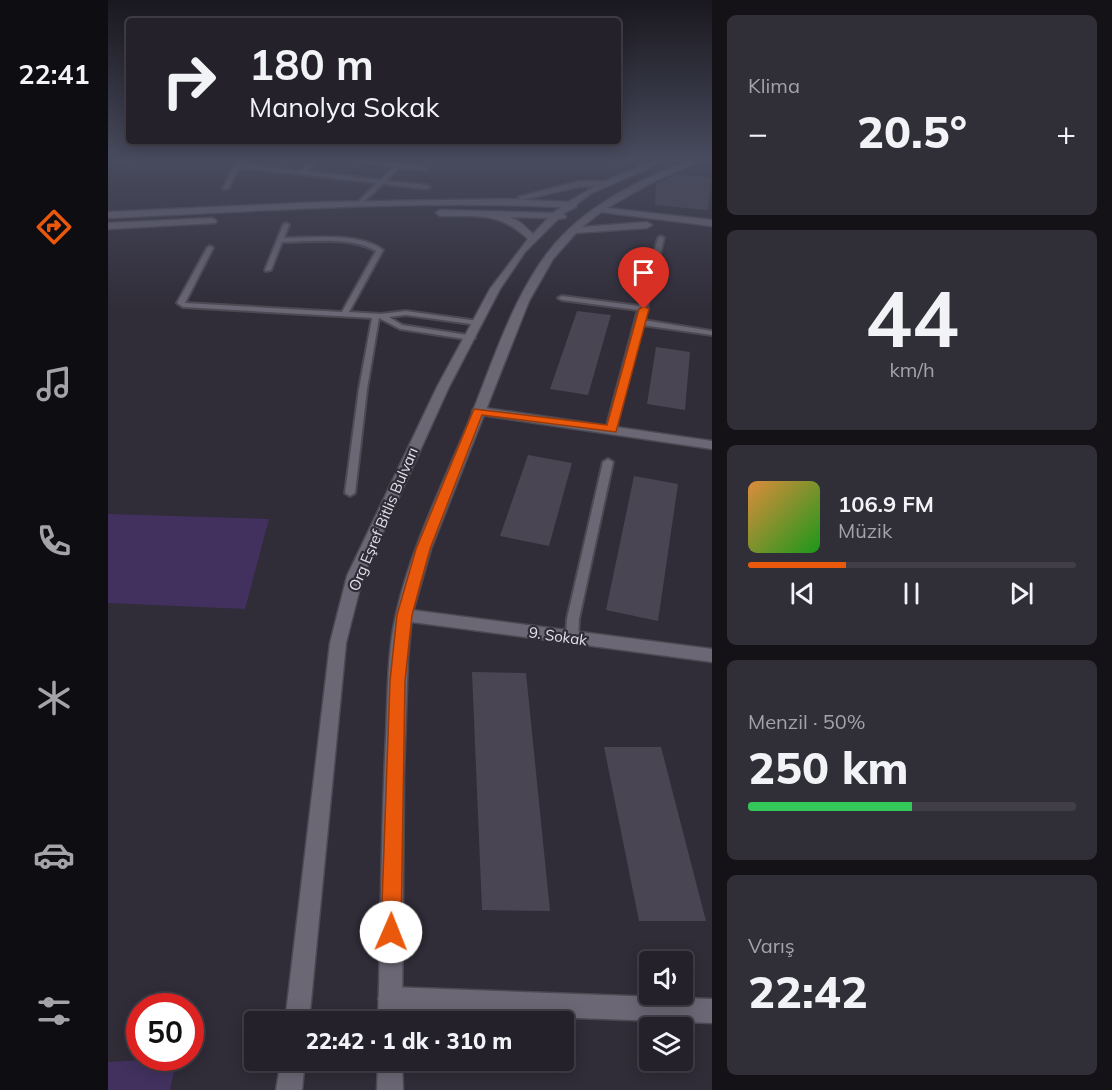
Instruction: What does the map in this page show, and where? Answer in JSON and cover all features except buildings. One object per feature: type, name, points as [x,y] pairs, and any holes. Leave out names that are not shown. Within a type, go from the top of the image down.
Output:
[{"type":"main road","points":[[108,215],[225,210]]},
{"type":"main road","name":"Org Eşref Bitlis Bulvarı","points":[[298,1011],[338,643],[355,576],[438,397],[509,266],[533,238],[564,210]]},
{"type":"main road","points":[[582,210],[592,214]]},
{"type":"main road","points":[[599,210],[573,230],[545,263],[529,291],[423,549],[404,615],[399,658],[394,774],[390,1010],[711,1011]]},
{"type":"main road","points":[[633,210],[648,220]]},
{"type":"main road","points":[[108,226],[363,213],[556,216],[592,214],[711,223]]},
{"type":"main road","points":[[494,214],[513,221],[533,238]]},
{"type":"main road","points":[[573,230],[648,220],[711,233]]},
{"type":"main road","points":[[478,411],[711,445]]},
{"type":"main road","name":"9. Sokak","points":[[404,615],[711,656]]},
{"type":"main road","points":[[289,1090],[292,1071]]},
{"type":"main road","points":[[390,1071],[390,1090]]},
{"type":"lane","points":[[268,270],[286,225]]},
{"type":"lane","points":[[611,429],[661,238]]},
{"type":"lane","points":[[280,240],[360,243],[380,250],[344,314]]},
{"type":"lane","points":[[210,248],[181,303],[183,305],[379,316],[406,313],[478,322]]},
{"type":"lane","points":[[562,298],[644,309]]},
{"type":"lane","points":[[379,316],[400,327],[471,338]]},
{"type":"lane","points":[[350,493],[363,389],[379,316]]},
{"type":"lane","points":[[640,322],[711,333]]},
{"type":"lane","points":[[572,638],[573,619],[608,462]]},
{"type":"shaded area","points":[[108,514],[269,519],[245,609],[108,603]]},
{"type":"shaded area","points":[[126,1061],[126,1071],[174,1071],[170,1090],[108,1090],[108,1062]]},
{"type":"route","points":[[391,932],[394,774],[399,658],[404,615],[423,549],[478,411],[611,429],[644,309]]}]
